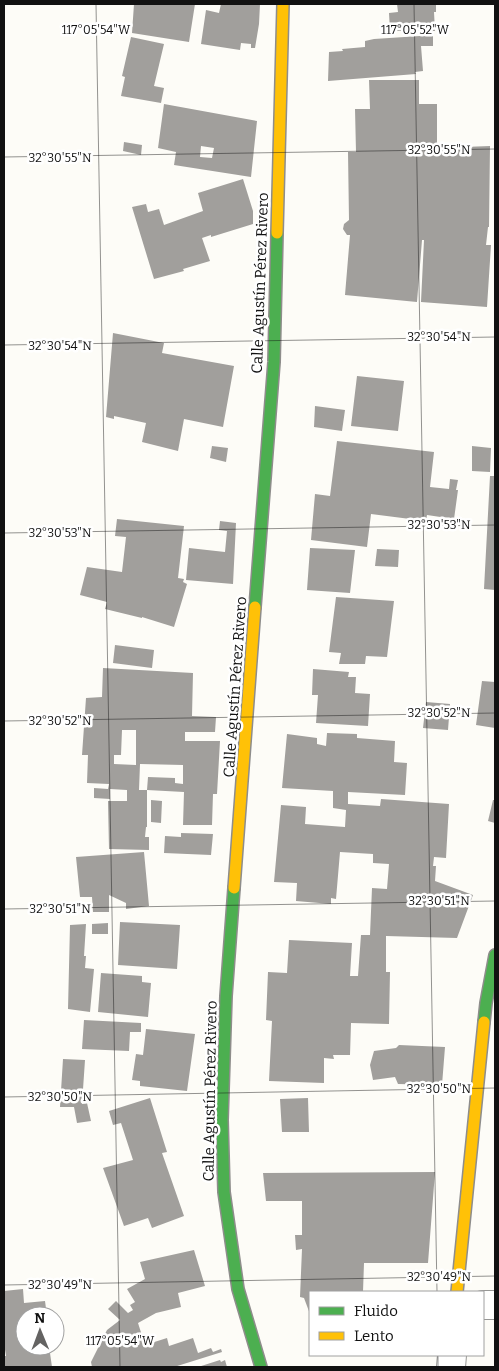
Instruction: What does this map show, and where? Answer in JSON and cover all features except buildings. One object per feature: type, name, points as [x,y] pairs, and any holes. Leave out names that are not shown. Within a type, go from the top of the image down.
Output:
[{"type":"main road","name":"Calle Agustín Pérez Rivero","points":[[261,1367],[238,1289],[224,1192],[222,1120],[226,996],[274,362],[283,4]]},
{"type":"main road","points":[[457,1291],[495,955]]},
{"type":"traffic: fast","points":[[255,607],[274,362],[277,233]]},
{"type":"traffic: fast","points":[[234,888],[226,996],[222,1120],[224,1192],[238,1289],[261,1367]]},
{"type":"traffic: fast","points":[[484,1022],[495,955]]},
{"type":"traffic: slow","points":[[277,233],[283,4]]},
{"type":"traffic: slow","points":[[234,888],[255,607]]},
{"type":"traffic: slow","points":[[457,1291],[484,1022]]}]
